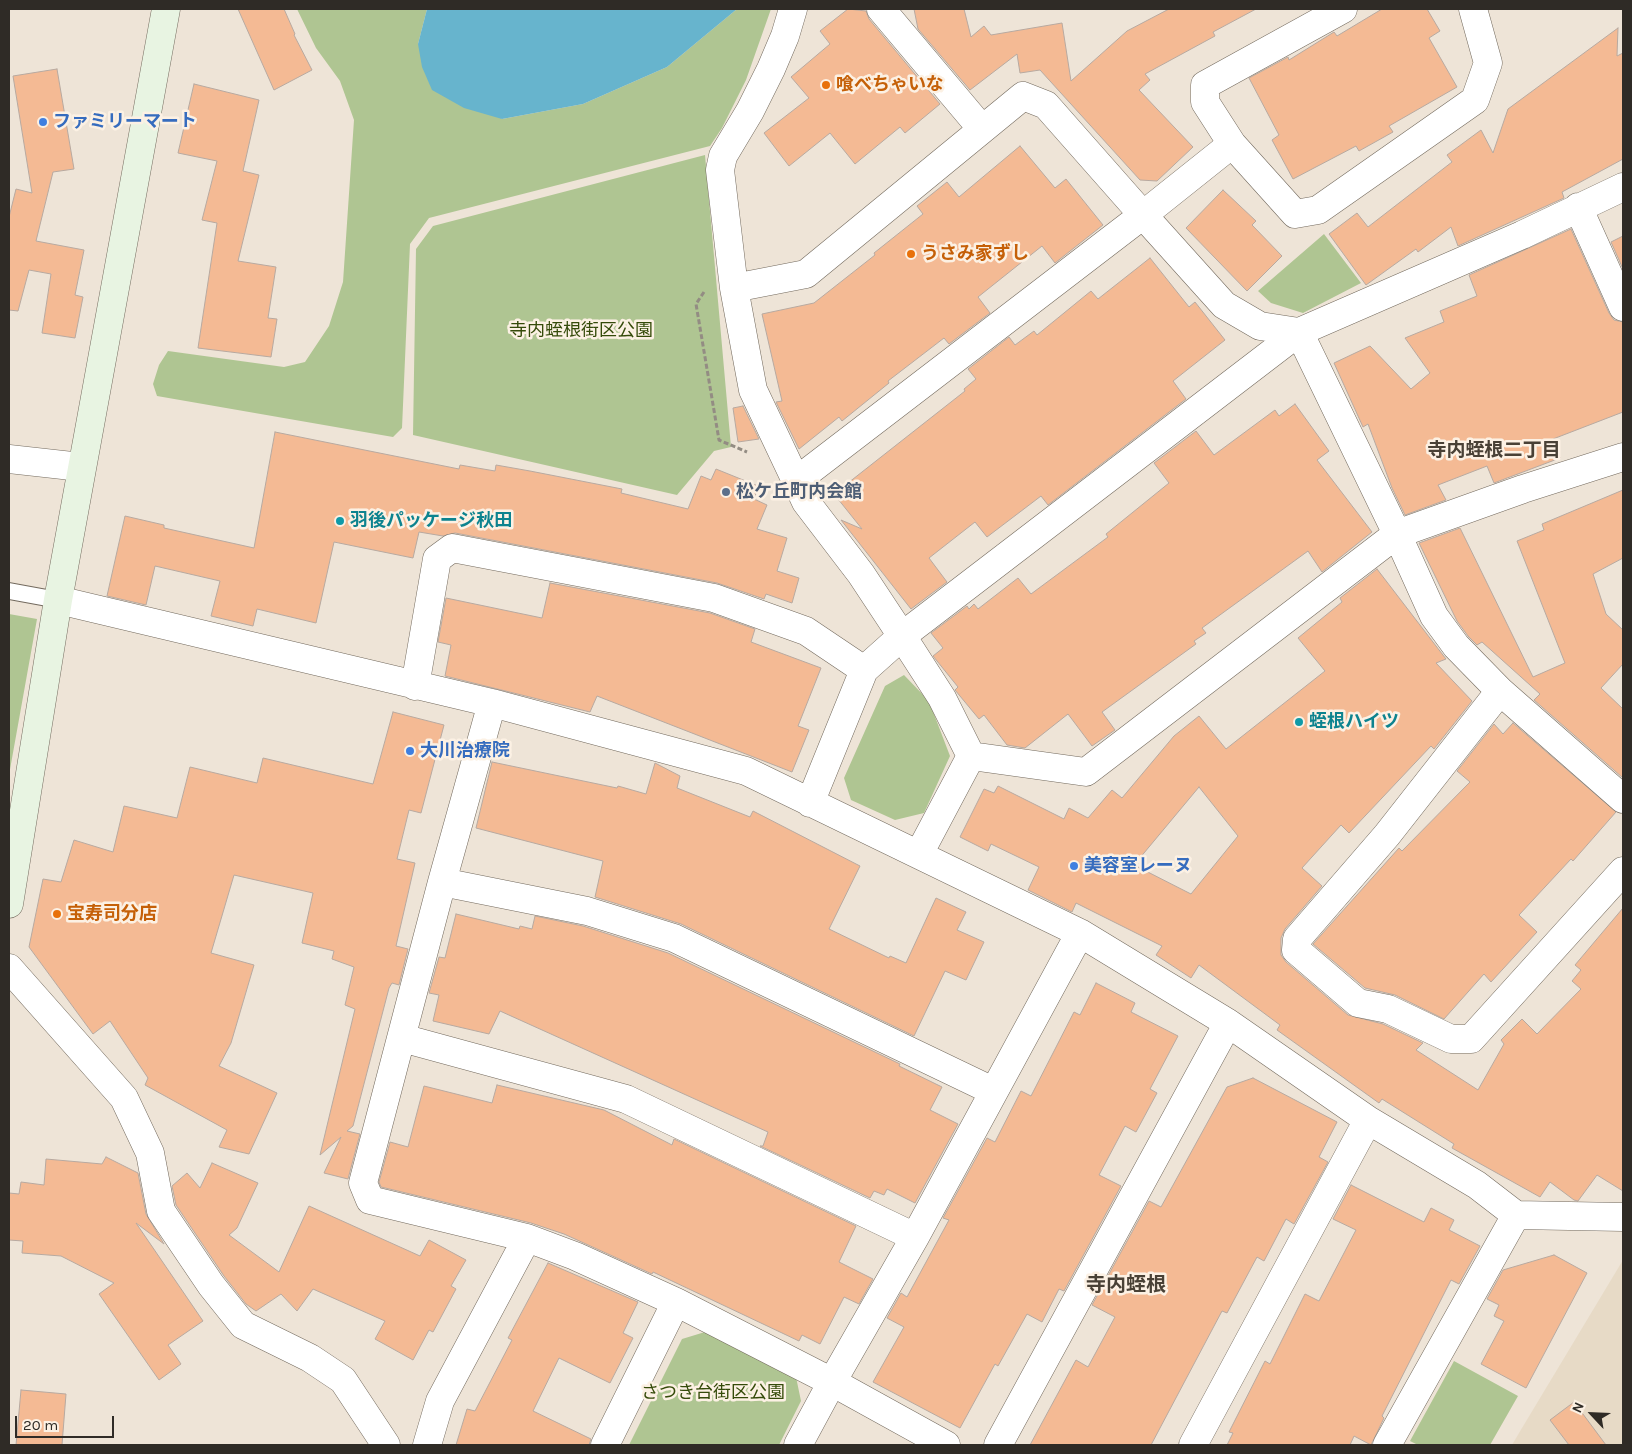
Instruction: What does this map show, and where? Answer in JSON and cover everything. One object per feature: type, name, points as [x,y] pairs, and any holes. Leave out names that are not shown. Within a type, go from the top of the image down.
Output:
[{"type":"street","points":[[9,904],[81,467],[166,9]]},
{"type":"street","points":[[793,9],[785,36],[771,69],[750,111],[723,156],[720,170],[734,288],[753,390],[806,502],[862,574],[942,698],[971,756]]},
{"type":"street","points":[[881,9],[982,129]]},
{"type":"street","points":[[1343,9],[1205,85],[1205,102],[1232,144],[1295,214],[1318,210],[1475,100],[1488,63],[1473,9]]},
{"type":"street","points":[[734,288],[806,274],[1023,96],[1046,105],[1224,305],[1260,326],[1299,332]]},
{"type":"street","points":[[796,481],[1143,215],[1232,144]]},
{"type":"street","points":[[810,802],[864,670],[902,636],[1299,332],[1522,235],[1623,187]]},
{"type":"street","points":[[1578,207],[1623,307]]},
{"type":"street","points":[[1299,332],[1397,534],[1434,616],[1456,646],[1500,691],[1623,799]]},
{"type":"street","points":[[971,756],[1086,772],[1397,534],[1523,489],[1623,457]]},
{"type":"street","points":[[9,459],[81,467]]},
{"type":"street","points":[[415,686],[437,559],[452,548],[714,598],[806,631],[864,670]]},
{"type":"street","points":[[58,600],[492,703],[746,771],[1080,933],[1228,1023],[1368,1120],[1477,1184],[1516,1215],[1623,1217]]},
{"type":"street","points":[[1500,691],[1387,835],[1297,940],[1296,950],[1358,1003],[1388,1009],[1451,1039],[1471,1040],[1623,871]]},
{"type":"street","points":[[492,703],[442,882],[363,1183],[370,1200],[527,1238],[575,1256],[676,1302],[832,1382],[946,1445]]},
{"type":"street","points":[[919,854],[971,756]]},
{"type":"street","points":[[442,882],[587,911],[674,938],[993,1091]]},
{"type":"street","points":[[798,1445],[832,1382],[916,1237],[993,1091],[1080,933]]},
{"type":"street","points":[[9,968],[124,1098],[150,1153],[162,1211],[211,1286],[243,1325],[310,1358],[343,1380],[386,1445]]},
{"type":"street","points":[[998,1445],[1228,1023]]},
{"type":"street","points":[[402,1038],[626,1099],[916,1237]]},
{"type":"street","points":[[1192,1445],[1368,1120]]},
{"type":"street","points":[[1387,1445],[1516,1215]]},
{"type":"street","points":[[427,1445],[440,1401],[527,1238]]},
{"type":"street","points":[[606,1445],[676,1302]]},
{"type":"lane","points":[[9,591],[58,600]]},
{"type":"shaded area","points":[[1623,1260],[1623,1445],[1512,1445],[1519,1433]]},
{"type":"green space","points":[[297,9],[427,9],[418,44],[502,119],[583,104],[667,67],[737,9],[771,9],[746,80],[722,128],[710,146],[429,218],[410,244],[402,428],[393,437],[157,396],[153,384],[159,365],[168,351],[284,367],[305,362],[329,326],[343,282],[354,120],[340,81],[316,48]]},
{"type":"green space","name":"寺内蛭根街区公園","points":[[705,155],[731,447],[714,451],[677,495],[413,435],[416,249],[433,226]]},
{"type":"green space","points":[[1324,234],[1361,283],[1303,313],[1271,303],[1258,291]]},
{"type":"green space","points":[[9,614],[37,619],[9,775]]},
{"type":"green space","points":[[904,675],[929,701],[950,756],[924,813],[895,820],[851,800],[844,778],[885,686]]},
{"type":"green space","name":"さつき台街区公園","points":[[705,1332],[796,1377],[801,1401],[779,1445],[629,1445],[682,1339]]},
{"type":"green space","points":[[1454,1361],[1518,1396],[1490,1445],[1418,1445],[1410,1441]]},
{"type":"water","points":[[427,9],[737,9],[667,67],[583,104],[502,119],[464,108],[432,90],[422,67],[418,44]]},
{"type":"building","points":[[238,9],[284,9],[294,35],[312,70],[274,90]]},
{"type":"building","points":[[848,9],[866,11],[869,19],[940,104],[905,133],[900,127],[855,164],[830,133],[789,166],[764,133],[809,98],[791,77],[830,44],[820,31]]},
{"type":"building","points":[[914,9],[964,9],[971,37],[984,26],[991,35],[1062,23],[1071,81],[1127,31],[1169,9],[1256,9],[1213,32],[1215,36],[1145,74],[1150,80],[1139,90],[1193,147],[1157,181],[1140,180],[1040,70],[1020,73],[1017,54],[970,90],[918,29]]},
{"type":"building","points":[[1382,9],[1427,9],[1440,31],[1429,38],[1457,87],[1389,126],[1393,132],[1359,151],[1356,146],[1293,179],[1272,140],[1279,135],[1249,78],[1288,57],[1289,60],[1334,32],[1337,36]]},
{"type":"building","points":[[1618,28],[1617,56],[1623,53],[1623,159],[1562,192],[1564,198],[1458,246],[1451,227],[1418,252],[1416,249],[1366,285],[1329,234],[1357,213],[1368,227],[1452,162],[1447,155],[1481,130],[1493,153],[1508,109]]},
{"type":"building","points":[[57,69],[74,169],[53,172],[36,241],[84,250],[75,295],[83,297],[75,338],[42,333],[51,274],[29,270],[18,311],[9,310],[9,217],[16,189],[32,193],[13,76]]},
{"type":"building","points":[[194,84],[259,100],[243,171],[259,175],[238,261],[276,267],[268,318],[277,319],[271,357],[198,348],[217,223],[202,220],[217,161],[178,153]]},
{"type":"building","points":[[1020,146],[1055,188],[1066,179],[1103,225],[1055,263],[1042,246],[978,297],[990,313],[949,344],[944,338],[888,381],[889,383],[842,421],[839,417],[799,449],[776,402],[782,401],[762,314],[814,303],[923,214],[917,206],[947,182],[959,197]]},
{"type":"building","points":[[1223,190],[1256,221],[1252,225],[1282,256],[1247,291],[1186,228]]},
{"type":"building","points":[[1571,229],[1609,313],[1614,320],[1623,322],[1623,412],[1553,439],[1560,458],[1494,483],[1487,466],[1438,485],[1446,500],[1405,515],[1392,488],[1368,424],[1363,427],[1334,363],[1370,346],[1411,389],[1430,373],[1405,338],[1444,322],[1440,311],[1477,296],[1469,275]]},
{"type":"building","points":[[1623,236],[1623,269],[1611,242]]},
{"type":"building","points":[[1150,258],[1189,307],[1195,302],[1225,340],[1173,381],[1186,399],[1048,505],[1041,496],[987,537],[975,522],[929,558],[947,582],[911,609],[841,520],[862,529],[834,494],[965,391],[964,389],[976,379],[968,369],[1009,337],[1015,345],[1034,331],[1037,335],[1091,291],[1098,299]]},
{"type":"building","points":[[1295,404],[1329,451],[1317,460],[1372,532],[1322,572],[1308,551],[1202,628],[1206,633],[1194,641],[1196,644],[1102,712],[1115,730],[1092,746],[1068,714],[1025,748],[1007,745],[984,715],[979,719],[955,690],[958,687],[933,656],[943,648],[931,633],[967,606],[969,609],[974,604],[978,609],[1018,578],[1031,594],[1108,537],[1106,534],[1169,483],[1154,463],[1196,431],[1214,455],[1275,410],[1279,416]]},
{"type":"building","points":[[743,406],[759,439],[738,442],[733,408]]},
{"type":"building","points":[[275,432],[459,469],[460,465],[495,471],[496,465],[530,471],[622,489],[621,493],[688,509],[701,476],[711,480],[716,469],[758,486],[754,499],[767,505],[757,529],[787,538],[777,571],[799,578],[792,603],[766,594],[764,599],[717,583],[455,533],[443,536],[419,532],[413,558],[334,542],[316,623],[257,609],[253,626],[211,616],[220,581],[155,566],[146,605],[107,596],[125,516],[164,525],[164,528],[254,548]]},
{"type":"building","points":[[1623,490],[1623,558],[1593,574],[1606,614],[1623,630],[1623,664],[1601,688],[1623,709],[1623,778],[1534,700],[1540,694],[1482,642],[1477,645],[1468,636],[1457,621],[1419,543],[1460,528],[1533,677],[1565,663],[1517,541],[1544,530],[1542,524]]},
{"type":"building","points":[[1377,569],[1446,659],[1436,663],[1472,701],[1434,749],[1431,746],[1349,833],[1341,825],[1302,868],[1322,886],[1285,929],[1281,938],[1281,955],[1286,962],[1348,1015],[1383,1024],[1423,1043],[1416,1050],[1478,1090],[1504,1044],[1501,1040],[1522,1019],[1537,1034],[1581,989],[1572,981],[1581,970],[1575,965],[1623,908],[1623,1191],[1597,1175],[1578,1201],[1550,1182],[1540,1197],[1452,1148],[1454,1144],[1382,1099],[1379,1103],[1277,1030],[1280,1025],[1199,965],[1191,978],[1156,955],[1162,946],[1076,903],[1072,912],[1028,890],[1039,867],[991,844],[988,851],[960,837],[984,789],[994,793],[998,786],[1064,819],[1069,808],[1088,818],[1112,790],[1122,798],[1174,736],[1199,716],[1226,749],[1325,671],[1298,638],[1342,602],[1340,598]],"holes":[[[1199,787],[1238,836],[1191,894],[1134,865]]]},
{"type":"building","points":[[550,583],[710,613],[755,629],[751,642],[821,668],[798,726],[809,730],[792,772],[597,696],[590,712],[445,676],[451,645],[438,642],[446,598],[542,618]]},
{"type":"building","points":[[393,712],[444,725],[421,813],[409,810],[397,859],[415,863],[396,946],[408,949],[399,985],[392,983],[389,988],[353,1126],[347,1131],[360,1134],[348,1179],[324,1173],[341,1137],[320,1155],[355,1009],[345,1005],[354,967],[332,959],[334,951],[302,943],[313,893],[234,875],[211,953],[254,965],[231,1043],[219,1066],[277,1093],[249,1154],[219,1147],[227,1130],[145,1085],[148,1078],[110,1021],[93,1034],[29,947],[43,879],[61,882],[74,840],[113,852],[124,806],[177,818],[190,767],[257,783],[263,758],[373,784]]},
{"type":"building","points":[[1513,723],[1616,812],[1573,861],[1571,859],[1519,915],[1537,932],[1491,982],[1484,974],[1444,1019],[1395,995],[1365,988],[1313,944],[1399,848],[1402,851],[1470,782],[1457,771],[1494,724],[1503,734]]},
{"type":"building","points":[[492,762],[617,788],[618,786],[646,794],[655,763],[680,776],[677,788],[750,817],[753,811],[860,866],[829,929],[889,958],[890,956],[906,963],[936,898],[966,912],[957,930],[984,942],[966,980],[945,971],[914,1036],[681,924],[595,897],[603,861],[476,828]]},
{"type":"building","points":[[456,914],[519,929],[520,926],[532,929],[535,916],[583,926],[668,953],[900,1064],[899,1066],[942,1087],[930,1110],[958,1124],[915,1203],[887,1189],[884,1195],[874,1191],[870,1198],[760,1146],[763,1146],[768,1132],[500,1011],[489,1034],[433,1021],[439,995],[429,993],[439,957],[445,958]]},
{"type":"building","points":[[1096,983],[1135,1003],[1131,1012],[1178,1036],[1150,1089],[1157,1093],[1136,1132],[1125,1126],[1099,1175],[1121,1186],[1064,1291],[1059,1289],[1042,1322],[1027,1314],[998,1366],[995,1364],[960,1428],[873,1382],[904,1327],[887,1318],[901,1293],[907,1297],[949,1220],[943,1218],[987,1138],[995,1142],[1021,1091],[1031,1096],[1074,1012],[1080,1015]]},
{"type":"building","points":[[1253,1078],[1337,1122],[1319,1157],[1328,1162],[1294,1224],[1286,1219],[1264,1261],[1257,1257],[1227,1313],[1222,1311],[1151,1445],[1030,1445],[1076,1360],[1088,1367],[1115,1317],[1092,1305],[1149,1201],[1161,1207],[1227,1087]]},
{"type":"building","points":[[497,1085],[604,1110],[672,1145],[674,1139],[856,1226],[839,1262],[873,1279],[859,1304],[844,1297],[820,1344],[802,1335],[799,1341],[653,1272],[652,1274],[564,1234],[531,1223],[381,1187],[379,1182],[390,1142],[408,1147],[424,1086],[492,1103]]},
{"type":"building","points":[[106,1157],[138,1173],[146,1214],[164,1244],[136,1223],[203,1321],[168,1345],[181,1364],[159,1380],[99,1294],[114,1283],[61,1256],[22,1253],[23,1241],[9,1240],[9,1193],[19,1194],[21,1182],[44,1185],[46,1159],[102,1164]]},
{"type":"building","points":[[212,1163],[258,1183],[237,1228],[229,1235],[279,1272],[309,1206],[420,1256],[429,1240],[466,1260],[451,1286],[456,1289],[433,1332],[429,1330],[413,1360],[375,1339],[385,1321],[313,1289],[297,1311],[281,1294],[256,1311],[246,1304],[224,1276],[176,1205],[172,1186],[187,1173],[200,1188]]},
{"type":"building","points":[[1351,1185],[1424,1222],[1431,1208],[1454,1220],[1449,1230],[1480,1246],[1459,1284],[1451,1280],[1382,1416],[1384,1418],[1371,1445],[1354,1436],[1350,1445],[1227,1445],[1233,1433],[1229,1432],[1265,1361],[1270,1364],[1305,1294],[1319,1301],[1356,1230],[1333,1219]]},
{"type":"building","points":[[1554,1255],[1587,1273],[1526,1388],[1481,1364],[1504,1321],[1494,1316],[1499,1305],[1487,1299],[1503,1270]]},
{"type":"building","points":[[548,1263],[638,1302],[623,1333],[633,1338],[610,1383],[559,1358],[533,1411],[591,1439],[589,1445],[456,1445],[467,1409],[475,1411],[512,1340],[508,1338]]},
{"type":"building","points":[[21,1390],[66,1394],[62,1445],[16,1445]]},
{"type":"building","points":[[1574,1402],[1606,1445],[1569,1445],[1550,1420]]},
{"type":"place","name":"喰べちゃいな","points":[[826,85]]},
{"type":"place","name":"ファミリーマート","points":[[43,122]]},
{"type":"place","name":"うさみ家ずし","points":[[911,254]]},
{"type":"place","name":"松ケ丘町内会館","points":[[726,492]]},
{"type":"place","name":"羽後パッケージ秋田","points":[[340,521]]},
{"type":"place","name":"蛭根ハイツ","points":[[1299,722]]},
{"type":"place","name":"大川治療院","points":[[410,751]]},
{"type":"place","name":"美容室レーヌ","points":[[1074,866]]},
{"type":"place","name":"宝寿司分店","points":[[57,914]]},
{"type":"district","name":"寺内蛭根二丁目","points":[[1494,451]]},
{"type":"district","name":"寺内蛭根","points":[[1126,1285]]}]
